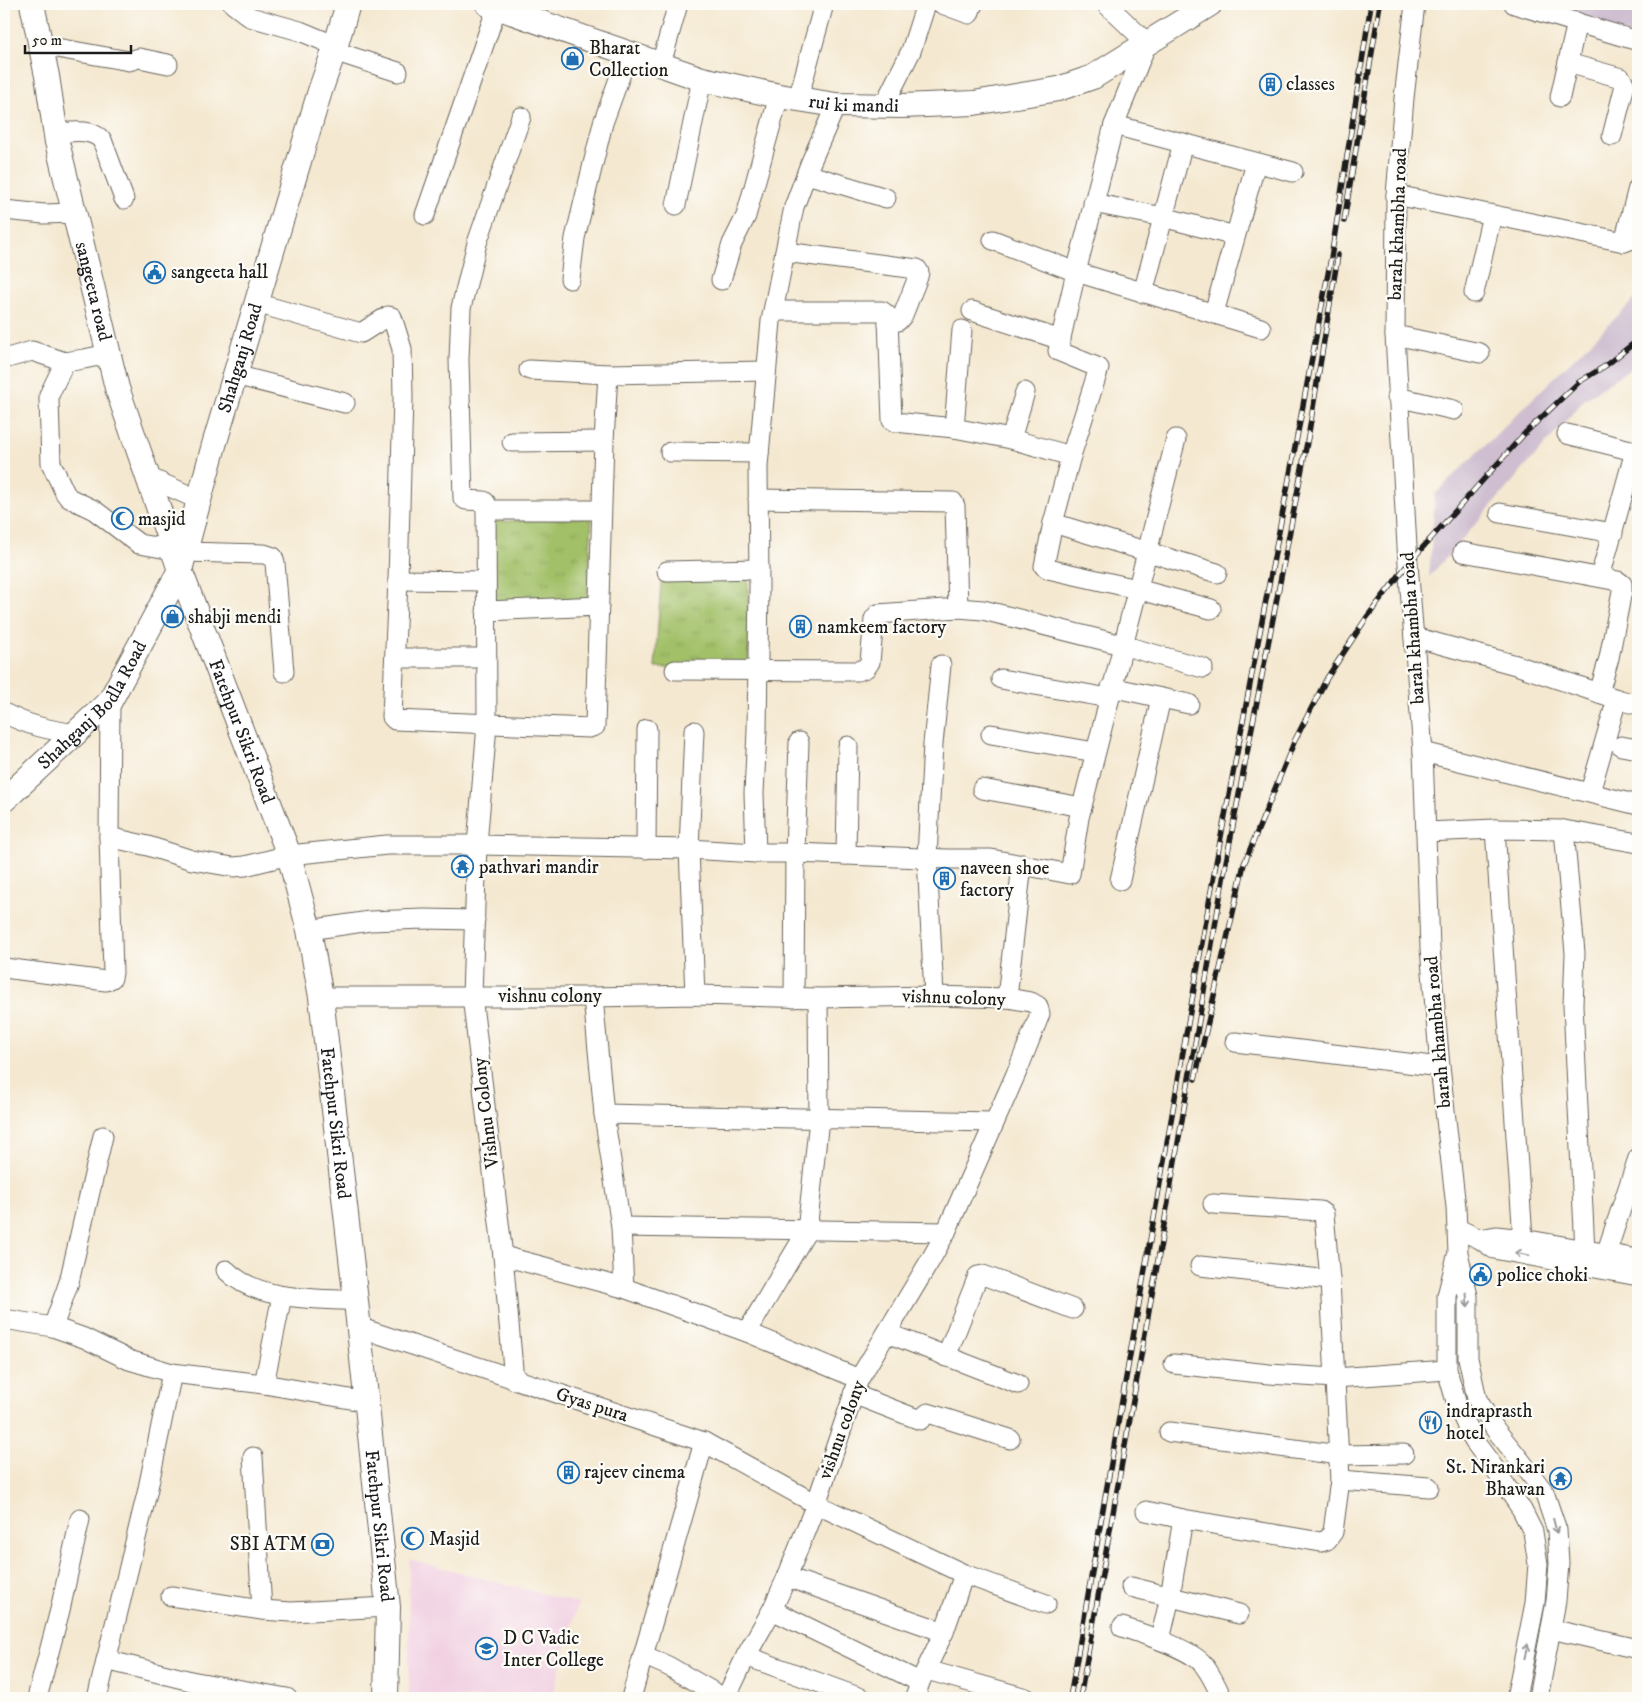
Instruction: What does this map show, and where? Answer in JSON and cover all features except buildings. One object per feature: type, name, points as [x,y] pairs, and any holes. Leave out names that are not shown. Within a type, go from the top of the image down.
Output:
[{"type":"main road","name":"sangeeta road","points":[[32,4],[47,76],[56,133],[117,388],[148,477],[179,557]]},
{"type":"main road","name":"Shahganj Road","points":[[179,557],[199,500],[256,303],[348,4]]},
{"type":"main road","name":"rui ki mandi","points":[[492,6],[702,78],[788,98],[836,105],[884,105],[974,103],[1058,90],[1093,77],[1210,4]]},
{"type":"main road","name":"Shahganj Bodla Road","points":[[4,800],[110,701],[179,557]]},
{"type":"main road","name":"Fatehpur Sikri Road","points":[[179,557],[289,855],[309,930],[321,997],[356,1301],[388,1607],[386,1698]]},
{"type":"street","points":[[233,4],[250,17],[300,31],[335,48],[398,72]]},
{"type":"street","points":[[661,64],[678,4]]},
{"type":"street","points":[[722,280],[732,244],[746,216],[824,4]]},
{"type":"street","points":[[884,105],[911,51],[926,4]]},
{"type":"street","points":[[942,4],[969,14],[973,4]]},
{"type":"street","name":"barah khambha road","points":[[1415,4],[1404,98],[1396,195],[1395,335],[1423,752],[1430,948],[1440,1067],[1458,1229],[1458,1252],[1468,1296],[1468,1358],[1477,1399],[1495,1429],[1544,1492],[1557,1530],[1559,1563],[1551,1629],[1538,1698]]},
{"type":"street","points":[[1514,4],[1638,42]]},
{"type":"street","points":[[1109,5],[1147,44],[1114,125],[1093,203],[1061,340],[1059,353],[1099,368],[1071,456],[1053,523],[1044,566],[1212,609]]},
{"type":"street","points":[[424,215],[492,6]]},
{"type":"street","points":[[1560,97],[1577,22]]},
{"type":"street","points":[[40,45],[129,61],[142,58],[168,64]]},
{"type":"street","points":[[570,279],[575,238],[603,123],[628,54]]},
{"type":"street","points":[[1568,63],[1621,78],[1624,81],[1625,85],[1612,136]]},
{"type":"street","points":[[676,205],[702,78]]},
{"type":"street","points":[[756,853],[754,793],[758,671],[758,499],[759,453],[766,371],[773,311],[794,207],[836,105]]},
{"type":"street","points":[[520,117],[477,243],[460,317],[463,498],[485,502],[486,510],[601,510]]},
{"type":"street","points":[[1114,125],[1293,172]]},
{"type":"street","points":[[56,133],[90,132],[99,137],[102,140],[124,199]]},
{"type":"street","points":[[1143,293],[1183,143]]},
{"type":"street","points":[[1214,313],[1256,163]]},
{"type":"street","points":[[807,174],[886,198]]},
{"type":"street","points":[[1396,195],[1492,215],[1631,240],[1638,188]]},
{"type":"street","points":[[1093,203],[1163,217],[1235,236]]},
{"type":"street","points":[[4,210],[44,214],[75,213]]},
{"type":"street","points":[[1474,294],[1492,215]]},
{"type":"street","points":[[993,240],[1076,272],[1261,328]]},
{"type":"street","points":[[785,252],[917,269],[919,272],[918,277],[903,316],[888,324]]},
{"type":"street","points":[[256,303],[361,333],[388,316],[392,317],[402,349],[403,359],[393,719],[487,725],[589,728],[595,726],[601,510],[608,374]]},
{"type":"street","points":[[773,311],[882,311],[887,316],[888,324],[892,420],[895,422],[954,428],[1011,439],[1071,456]]},
{"type":"street","points":[[972,311],[1061,340]]},
{"type":"street","points":[[954,428],[962,330]]},
{"type":"street","points":[[1395,335],[1480,354]]},
{"type":"street","points":[[4,359],[32,351],[65,362],[108,354]]},
{"type":"street","points":[[65,362],[49,395],[51,463],[65,493],[69,498],[94,510],[139,544],[179,557],[264,554],[273,557],[284,672]]},
{"type":"street","points":[[529,370],[608,374],[766,371]]},
{"type":"street","points":[[235,375],[345,403]]},
{"type":"street","points":[[1011,439],[1025,392]]},
{"type":"street","points":[[1398,396],[1454,410]]},
{"type":"street","points":[[1567,434],[1636,451],[1600,577]]},
{"type":"street","points":[[109,837],[148,846],[192,860],[233,867],[245,866],[289,855],[387,845],[477,845],[689,849],[756,853],[795,852],[991,859],[1070,874],[1075,834],[1095,752],[1176,440]]},
{"type":"street","points":[[512,442],[604,441]]},
{"type":"street","points":[[670,452],[759,453]]},
{"type":"street","points":[[148,477],[199,500]]},
{"type":"street","points":[[758,499],[953,502],[956,506],[958,608]]},
{"type":"street","name":"Vishnu Colony","points":[[486,510],[487,725],[477,845],[472,996],[503,1256],[514,1380]]},
{"type":"street","points":[[1500,513],[1613,533]]},
{"type":"street","points":[[1053,523],[1217,573]]},
{"type":"street","points":[[1463,552],[1618,581],[1623,587],[1610,658],[1599,693]]},
{"type":"street","points":[[668,571],[759,568]]},
{"type":"street","points":[[398,580],[486,581]]},
{"type":"street","points":[[486,611],[599,606]]},
{"type":"street","points":[[675,670],[858,671],[866,668],[870,662],[874,619],[878,614],[958,608],[983,610],[1122,645],[1203,668]]},
{"type":"street","points":[[1414,637],[1516,665],[1638,705]]},
{"type":"street","points":[[395,658],[487,658]]},
{"type":"street","points":[[934,996],[927,858],[932,744],[941,665]]},
{"type":"street","points":[[1001,680],[1161,698],[1189,704]]},
{"type":"street","points":[[1120,880],[1161,698]]},
{"type":"street","points":[[1590,792],[1617,699]]},
{"type":"street","points":[[4,968],[106,981],[112,978],[109,837],[110,701]]},
{"type":"street","points":[[4,713],[20,722],[46,730],[75,734]]},
{"type":"street","points":[[646,849],[647,729]]},
{"type":"street","points":[[694,731],[689,849],[696,995]]},
{"type":"street","points":[[991,734],[1095,752]]},
{"type":"street","points":[[794,998],[795,852],[799,742]]},
{"type":"street","points":[[846,855],[848,746]]},
{"type":"street","points":[[1423,752],[1638,805]]},
{"type":"street","points":[[982,789],[1082,807]]},
{"type":"street","points":[[1426,832],[1495,829],[1564,830],[1638,843]]},
{"type":"street","points":[[1495,829],[1523,1239]]},
{"type":"street","points":[[1564,830],[1575,953],[1573,1005],[1585,1251]]},
{"type":"street","points":[[1007,998],[1022,864]]},
{"type":"street","points":[[309,930],[370,921],[475,920]]},
{"type":"street","name":"vishnu colony","points":[[321,997],[696,995],[818,998],[934,996],[1007,998],[1034,1003],[1038,1006],[1040,1014],[1019,1067],[993,1122],[946,1232],[856,1386],[816,1504],[787,1577],[772,1610],[725,1698]]},
{"type":"street","points":[[593,997],[604,1114],[621,1227],[624,1288]]},
{"type":"street","points":[[747,1332],[807,1231],[819,1119],[818,998]]},
{"type":"street","points":[[1235,1042],[1440,1067]]},
{"type":"street","points":[[604,1114],[993,1122]]},
{"type":"street","points":[[53,1327],[69,1282],[103,1136]]},
{"type":"street","points":[[1606,1254],[1638,1158]]},
{"type":"street","points":[[1146,1511],[1321,1542],[1328,1540],[1333,1532],[1340,1480],[1326,1218],[1320,1211],[1213,1204]]},
{"type":"street","points":[[621,1227],[946,1232]]},
{"type":"street","points":[[1458,1229],[1480,1239],[1494,1249],[1638,1276]]},
{"type":"street","points":[[1480,1239],[1496,1236],[1523,1239],[1638,1259]]},
{"type":"street","name":"barah khambha road","points":[[1458,1252],[1447,1296],[1447,1370],[1457,1405],[1474,1441],[1522,1510],[1533,1532],[1538,1564],[1535,1602],[1516,1698]]},
{"type":"street","points":[[503,1256],[624,1288],[747,1332],[920,1420],[928,1413],[1010,1439]]},
{"type":"street","points":[[1200,1266],[1330,1280]]},
{"type":"street","points":[[226,1270],[244,1285],[282,1296],[356,1301]]},
{"type":"street","points":[[946,1357],[978,1276],[982,1275],[1073,1309]]},
{"type":"street","points":[[264,1384],[282,1296]]},
{"type":"street","points":[[4,1319],[53,1327],[84,1338],[129,1360],[172,1372],[264,1384],[366,1402]]},
{"type":"street","name":"Gyas pura","points":[[358,1327],[704,1442],[816,1504],[964,1574],[1046,1604]]},
{"type":"street","points":[[887,1334],[1018,1384]]},
{"type":"street","points":[[1174,1364],[1269,1374],[1335,1378],[1447,1370]]},
{"type":"street","points":[[97,1698],[147,1493],[172,1372]]},
{"type":"street","points":[[1169,1432],[1339,1455],[1404,1454]]},
{"type":"street","points":[[631,1698],[704,1442]]},
{"type":"street","points":[[253,1457],[262,1610]]},
{"type":"street","points":[[1340,1480],[1429,1487]]},
{"type":"street","points":[[37,1698],[60,1610],[80,1519]]},
{"type":"street","points":[[1160,1640],[1170,1597],[1183,1519]]},
{"type":"street","points":[[921,1683],[944,1632],[964,1574]]},
{"type":"street","points":[[787,1577],[944,1632]]},
{"type":"street","points":[[1132,1588],[1239,1614]]},
{"type":"street","points":[[171,1596],[262,1610],[291,1612],[388,1607]]},
{"type":"street","points":[[772,1610],[921,1683],[1026,1698]]},
{"type":"street","points":[[1122,1627],[1160,1640],[1201,1662],[1222,1698]]},
{"type":"street","points":[[1551,1629],[1638,1650]]},
{"type":"street","points":[[643,1655],[668,1666],[725,1698]]},
{"type":"street","points":[[746,1656],[861,1698]]},
{"type":"street","points":[[106,1660],[189,1690],[287,1698]]},
{"type":"shaded area","points":[[1536,4],[1638,4],[1638,37]]},
{"type":"shaded area","points":[[1638,296],[1638,363],[1585,399],[1429,577],[1435,494]]},
{"type":"shaded area","name":"D C Vadic Inter College","points":[[409,1559],[578,1603],[552,1698],[427,1698],[409,1695]]},
{"type":"green space","points":[[592,517],[587,613],[495,617],[491,522]]},
{"type":"green space","points":[[748,579],[749,668],[655,668],[661,581]]},
{"type":"railway","points":[[1070,1698],[1216,863],[1331,258],[1371,4]]},
{"type":"railway","points":[[1344,221],[1380,4]]},
{"type":"railway","points":[[1080,1698],[1157,1266],[1226,862],[1309,432],[1338,255]]},
{"type":"railway","points":[[1195,1079],[1244,864],[1295,740],[1327,678],[1367,617],[1408,564],[1525,433],[1579,382],[1605,366],[1638,340]]},
{"type":"place","name":"Bharat Collection","points":[[573,59]]},
{"type":"place","name":"classes","points":[[1270,84]]},
{"type":"place","name":"sangeeta hall","points":[[155,272]]},
{"type":"place","name":"masjid","points":[[122,519]]},
{"type":"place","name":"shabji mendi","points":[[172,617]]},
{"type":"place","name":"namkeem factory","points":[[801,627]]},
{"type":"place","name":"pathvari mandir","points":[[463,867]]},
{"type":"place","name":"naveen shoe factory","points":[[944,879]]},
{"type":"place","name":"police choki","points":[[1481,1275]]},
{"type":"place","name":"indraprasth hotel","points":[[1430,1422]]},
{"type":"place","name":"rajeev cinema","points":[[568,1472]]},
{"type":"place","name":"St. Nirankari Bhawan","points":[[1561,1478]]},
{"type":"place","name":"Masjid","points":[[413,1539]]},
{"type":"place","name":"SBI ATM","points":[[323,1544]]},
{"type":"place","name":"D C Vadic Inter College","points":[[487,1649]]}]
